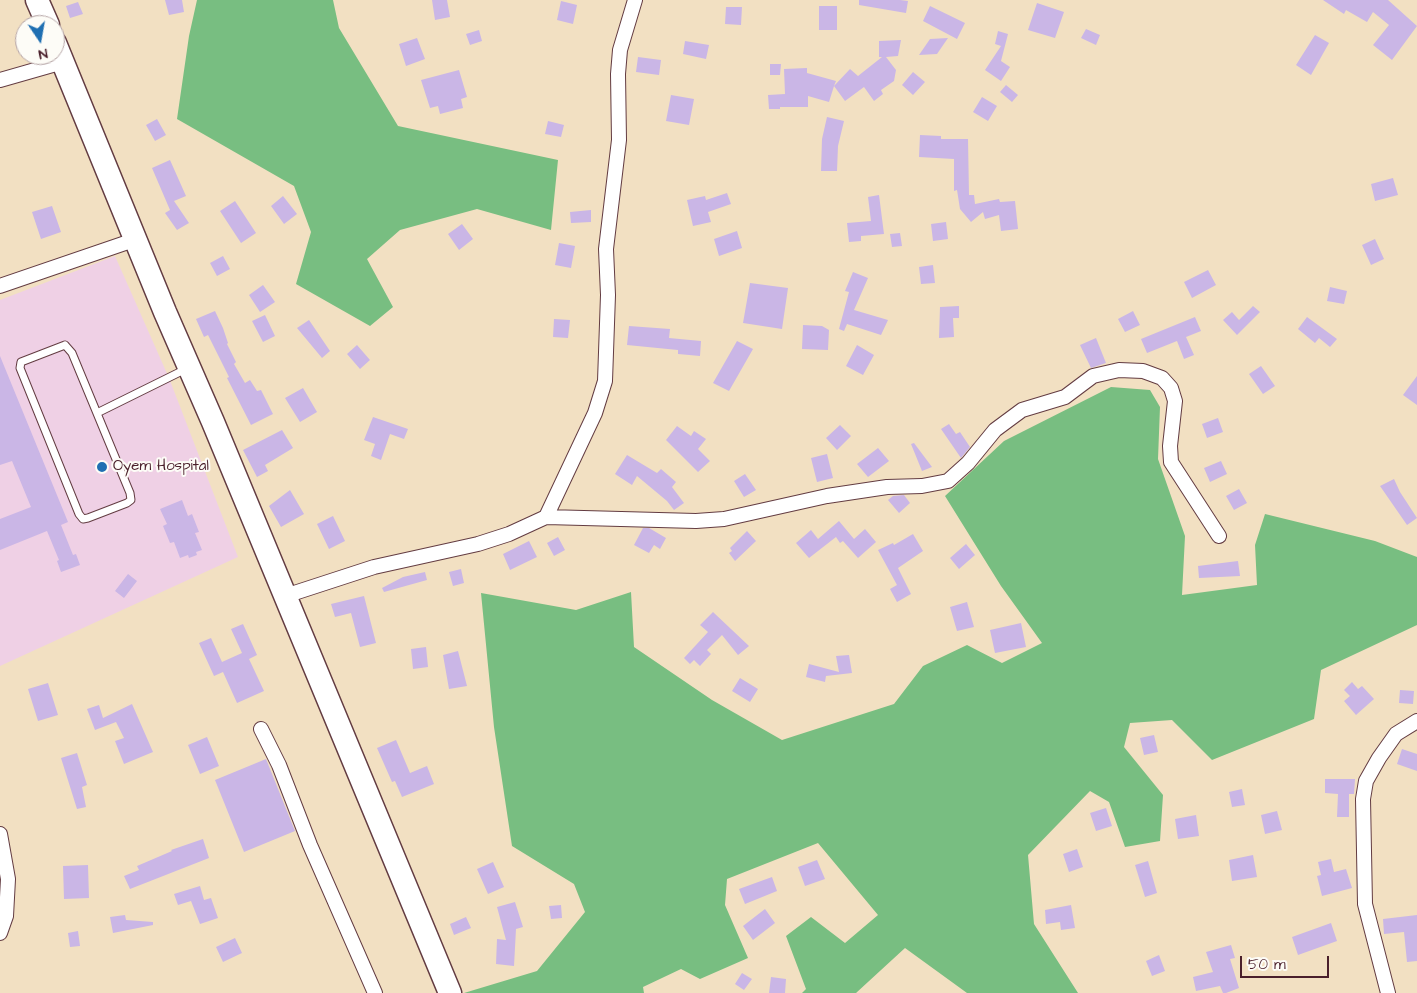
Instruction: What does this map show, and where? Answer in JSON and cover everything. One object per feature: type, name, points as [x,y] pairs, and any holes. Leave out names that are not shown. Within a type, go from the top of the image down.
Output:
[{"type":"main road","points":[[37,0],[44,15]]},
{"type":"main road","points":[[64,65],[188,368],[450,993]]},
{"type":"street","points":[[546,517],[595,413],[604,381],[608,295],[606,249],[618,169],[618,74],[620,50],[635,0]]},
{"type":"street","points":[[0,80],[32,65]]},
{"type":"street","points":[[0,286],[137,239]]},
{"type":"street","points":[[285,596],[374,567],[478,544],[509,534],[546,517],[696,521],[724,519],[827,496],[887,487],[922,486],[948,480],[968,463],[995,430],[1022,410],[1065,396],[1093,376],[1119,370],[1142,371],[1156,375],[1162,378],[1171,388],[1174,401],[1170,446],[1171,462],[1219,536]]},
{"type":"street","points":[[1388,993],[1366,904],[1362,799],[1366,781],[1379,758],[1396,734],[1417,721]]},
{"type":"street","points":[[261,729],[279,765],[310,845],[375,993]]},
{"type":"street","points":[[0,834],[8,879],[6,916],[0,933]]},
{"type":"lane","points":[[62,346],[69,348],[97,413],[130,493],[131,500],[127,504],[83,518],[79,514],[61,473],[20,373],[19,364],[62,346]]},
{"type":"lane","points":[[97,413],[188,368]]},
{"type":"shaded area","name":"Oyem Hospital","points":[[115,256],[169,378],[238,557],[0,666],[0,300]]},
{"type":"green space","points":[[197,0],[333,0],[339,28],[398,126],[558,160],[551,230],[477,209],[400,230],[367,259],[393,307],[370,326],[296,284],[311,232],[294,186],[177,119],[189,36]]},
{"type":"green space","points":[[1111,387],[1150,390],[1160,407],[1158,459],[1185,536],[1182,595],[1257,585],[1255,545],[1265,514],[1375,541],[1417,557],[1417,625],[1321,670],[1314,719],[1212,760],[1172,720],[1130,723],[1124,747],[1163,795],[1160,841],[1125,847],[1109,802],[1090,791],[1028,855],[1034,924],[1078,993],[967,993],[905,948],[856,993],[802,993],[806,989],[786,936],[811,917],[845,943],[878,915],[818,843],[727,879],[725,905],[748,958],[700,979],[681,969],[643,987],[644,993],[464,993],[537,971],[585,912],[574,884],[512,846],[494,727],[481,593],[576,610],[631,592],[634,647],[712,700],[782,740],[894,704],[923,666],[967,645],[1002,663],[1042,643],[1001,586],[945,496],[1004,441]]},
{"type":"building","points":[[165,0],[182,0],[184,12],[169,15]]},
{"type":"building","points":[[432,0],[447,0],[450,17],[435,20]]},
{"type":"building","points":[[859,0],[908,1],[906,13],[859,5]]},
{"type":"building","points":[[1323,0],[1388,0],[1417,26],[1392,60],[1373,45],[1389,25],[1373,12],[1367,22],[1346,10],[1344,14]]},
{"type":"building","points":[[561,1],[577,5],[573,24],[557,20]]},
{"type":"building","points":[[78,2],[83,14],[70,18],[66,6]]},
{"type":"building","points":[[1037,3],[1064,12],[1055,38],[1028,30]]},
{"type":"building","points":[[819,6],[837,6],[837,30],[819,30]]},
{"type":"building","points":[[930,6],[965,23],[957,39],[923,21]]},
{"type":"building","points":[[726,7],[742,7],[741,25],[725,24]]},
{"type":"building","points":[[1086,29],[1100,35],[1096,45],[1081,38]]},
{"type":"building","points":[[479,30],[482,41],[470,45],[466,34]]},
{"type":"building","points":[[998,31],[1008,34],[1001,61],[1010,67],[1001,81],[985,70],[1001,46],[995,44]]},
{"type":"building","points":[[1315,35],[1329,43],[1311,75],[1296,65]]},
{"type":"building","points":[[417,38],[425,59],[406,66],[399,44]]},
{"type":"building","points":[[948,38],[937,54],[919,55],[930,39]]},
{"type":"building","points":[[901,40],[898,56],[886,57],[896,70],[894,81],[881,90],[883,94],[874,101],[864,87],[845,101],[834,86],[850,69],[858,76],[882,57],[879,57],[879,41]]},
{"type":"building","points":[[685,41],[709,45],[706,59],[683,54]]},
{"type":"building","points":[[638,57],[661,60],[659,75],[636,72]]},
{"type":"building","points":[[770,64],[781,64],[780,75],[770,75]]},
{"type":"building","points":[[807,68],[807,73],[836,81],[829,102],[808,96],[808,107],[769,109],[768,95],[785,94],[784,69]]},
{"type":"building","points":[[459,70],[467,97],[461,99],[463,108],[440,114],[438,106],[430,108],[421,80]]},
{"type":"building","points":[[913,72],[925,82],[913,95],[902,85]]},
{"type":"building","points":[[1006,85],[1018,95],[1012,102],[1000,92]]},
{"type":"building","points":[[671,95],[694,99],[689,125],[666,121]]},
{"type":"building","points":[[982,97],[997,106],[988,121],[973,112]]},
{"type":"building","points":[[827,117],[844,121],[838,146],[837,171],[821,171],[822,139]]},
{"type":"building","points":[[157,119],[166,135],[155,141],[146,125]]},
{"type":"building","points":[[548,121],[564,125],[561,137],[545,134]]},
{"type":"building","points":[[920,135],[941,136],[941,139],[968,139],[969,195],[974,195],[975,204],[999,199],[1000,202],[1015,201],[1018,229],[1001,231],[999,215],[985,219],[983,212],[971,222],[960,209],[957,190],[954,191],[954,159],[919,157]]},
{"type":"building","points":[[170,160],[186,196],[174,201],[189,223],[177,230],[165,213],[170,210],[152,168]]},
{"type":"building","points":[[1393,178],[1398,195],[1375,201],[1371,184]]},
{"type":"building","points":[[727,193],[731,204],[708,212],[711,222],[693,226],[687,200],[705,196],[706,200]]},
{"type":"building","points":[[879,195],[884,234],[861,236],[861,241],[849,242],[847,223],[871,221],[868,197]]},
{"type":"building","points":[[283,196],[297,214],[284,224],[271,206]]},
{"type":"building","points":[[235,201],[256,233],[241,243],[220,211]]},
{"type":"building","points":[[52,206],[61,232],[41,239],[32,212]]},
{"type":"building","points":[[591,210],[591,222],[571,223],[570,212]]},
{"type":"building","points":[[946,222],[948,239],[933,241],[931,224]]},
{"type":"building","points":[[462,224],[473,239],[459,250],[448,234]]},
{"type":"building","points":[[737,231],[742,248],[719,256],[714,239]]},
{"type":"building","points":[[900,233],[902,246],[892,247],[890,234]]},
{"type":"building","points":[[1375,239],[1384,259],[1371,265],[1362,245]]},
{"type":"building","points":[[559,243],[575,246],[571,268],[555,265]]},
{"type":"building","points":[[223,256],[230,269],[217,276],[210,263]]},
{"type":"building","points":[[933,265],[935,283],[921,284],[919,267]]},
{"type":"building","points":[[1208,270],[1216,285],[1192,298],[1184,282]]},
{"type":"building","points":[[853,272],[868,278],[854,310],[888,320],[881,335],[847,324],[844,331],[839,329],[849,292],[845,291]]},
{"type":"building","points":[[750,283],[788,288],[782,329],[743,323]]},
{"type":"building","points":[[263,285],[275,302],[260,312],[249,295]]},
{"type":"building","points":[[1330,287],[1347,291],[1344,304],[1327,301]]},
{"type":"building","points":[[959,306],[959,318],[953,318],[954,337],[939,338],[940,307]]},
{"type":"building","points":[[1253,306],[1260,312],[1237,335],[1223,320],[1232,312],[1239,320]]},
{"type":"building","points":[[215,311],[236,362],[234,364],[245,383],[250,380],[257,391],[261,390],[273,414],[251,425],[208,335],[204,337],[196,319]]},
{"type":"building","points":[[1133,311],[1140,325],[1125,332],[1118,319]]},
{"type":"building","points":[[265,315],[275,336],[263,342],[252,321]]},
{"type":"building","points":[[1195,317],[1201,331],[1186,337],[1194,355],[1184,359],[1177,341],[1147,353],[1141,339]]},
{"type":"building","points":[[1307,317],[1337,339],[1330,347],[1319,338],[1315,343],[1298,329]]},
{"type":"building","points":[[554,319],[570,320],[568,338],[553,337]]},
{"type":"building","points":[[309,320],[330,351],[322,358],[297,328]]},
{"type":"building","points":[[803,325],[822,326],[829,330],[828,350],[802,349]]},
{"type":"building","points":[[629,326],[670,329],[669,338],[701,341],[700,356],[678,354],[678,350],[627,345]]},
{"type":"building","points":[[1096,338],[1106,363],[1091,368],[1080,345]]},
{"type":"building","points":[[737,341],[753,349],[729,391],[713,383]]},
{"type":"building","points":[[357,345],[370,360],[360,369],[347,354]]},
{"type":"building","points":[[857,345],[874,355],[863,375],[846,366]]},
{"type":"building","points":[[0,356],[68,522],[61,525],[73,555],[76,554],[80,565],[61,572],[57,561],[59,560],[47,531],[0,550],[0,519],[31,507],[12,461],[0,465]]},
{"type":"building","points":[[1261,366],[1275,386],[1263,394],[1249,374]]},
{"type":"building","points":[[1417,376],[1417,405],[1403,395]]},
{"type":"building","points":[[303,388],[317,412],[300,422],[285,398]]},
{"type":"building","points":[[373,417],[408,429],[404,439],[390,434],[381,460],[371,456],[375,444],[364,440]]},
{"type":"building","points":[[1218,418],[1223,432],[1207,438],[1202,424]]},
{"type":"building","points":[[949,424],[956,434],[960,432],[970,447],[961,458],[941,429]]},
{"type":"building","points":[[840,425],[851,436],[837,450],[826,438]]},
{"type":"building","points":[[677,426],[691,436],[694,431],[706,439],[698,449],[710,461],[698,472],[666,440]]},
{"type":"building","points":[[282,430],[293,448],[265,465],[268,471],[257,477],[243,450]]},
{"type":"building","points":[[914,443],[932,467],[922,471],[911,444]]},
{"type":"building","points":[[878,448],[889,461],[868,477],[857,464]]},
{"type":"building","points":[[827,454],[833,478],[817,482],[811,458]]},
{"type":"building","points":[[627,455],[657,473],[661,469],[676,482],[672,487],[684,503],[674,510],[667,501],[637,476],[632,485],[615,474]]},
{"type":"building","points":[[1221,461],[1227,474],[1210,482],[1204,468]]},
{"type":"building","points":[[745,474],[756,490],[744,497],[734,481]]},
{"type":"building","points":[[1394,479],[1417,518],[1407,525],[1380,486]]},
{"type":"building","points":[[1239,489],[1247,503],[1234,510],[1226,496]]},
{"type":"building","points":[[290,490],[304,514],[281,527],[269,506]]},
{"type":"building","points":[[904,495],[910,503],[899,513],[888,500],[893,496]]},
{"type":"building","points":[[182,500],[188,516],[192,514],[199,532],[195,533],[202,550],[196,552],[197,555],[189,558],[188,555],[180,558],[174,542],[170,543],[163,526],[167,524],[160,509]]},
{"type":"building","points":[[333,516],[345,541],[329,549],[317,524]]},
{"type":"building","points":[[839,521],[854,539],[865,529],[876,542],[858,558],[843,541],[840,543],[836,537],[809,558],[796,543],[811,530],[818,539]]},
{"type":"building","points":[[643,528],[649,528],[666,538],[660,549],[654,545],[649,553],[634,545]]},
{"type":"building","points":[[747,531],[756,541],[735,561],[729,553],[732,551],[730,548]]},
{"type":"building","points":[[913,534],[923,551],[898,568],[911,594],[897,602],[890,589],[897,585],[878,550],[893,543],[894,545]]},
{"type":"building","points":[[558,537],[565,550],[554,556],[547,543]]},
{"type":"building","points":[[529,541],[537,557],[510,570],[503,554]]},
{"type":"building","points":[[966,544],[975,555],[959,569],[950,558]]},
{"type":"building","points":[[1238,561],[1240,576],[1199,578],[1198,566]]},
{"type":"building","points":[[461,569],[464,583],[453,586],[449,572]]},
{"type":"building","points":[[425,572],[427,580],[384,592],[382,588],[403,577]]},
{"type":"building","points":[[128,574],[137,581],[124,598],[115,591]]},
{"type":"building","points":[[364,596],[376,643],[360,647],[351,613],[335,617],[331,604]]},
{"type":"building","points":[[967,602],[974,627],[957,631],[950,607]]},
{"type":"building","points":[[713,612],[749,646],[738,655],[722,635],[707,650],[711,654],[700,666],[694,660],[690,664],[684,658],[708,632],[700,625]]},
{"type":"building","points":[[1021,623],[1026,647],[995,653],[990,630]]},
{"type":"building","points":[[243,624],[257,655],[249,659],[264,691],[237,703],[223,672],[214,676],[199,643],[211,638],[222,662],[242,653],[231,629]]},
{"type":"building","points":[[426,647],[428,667],[413,669],[411,649]]},
{"type":"building","points":[[458,651],[467,686],[449,689],[443,655]]},
{"type":"building","points":[[849,655],[852,673],[826,676],[825,682],[806,677],[809,664],[839,672],[836,656]]},
{"type":"building","points":[[740,678],[758,689],[750,702],[732,691]]},
{"type":"building","points":[[1352,682],[1358,689],[1362,686],[1374,699],[1356,715],[1344,701],[1350,696],[1344,690]]},
{"type":"building","points":[[48,683],[58,715],[38,721],[28,689]]},
{"type":"building","points":[[1400,690],[1414,691],[1413,704],[1399,703]]},
{"type":"building","points":[[132,704],[153,752],[124,764],[115,741],[124,738],[116,722],[95,730],[87,709],[99,705],[103,718]]},
{"type":"building","points":[[1154,735],[1158,752],[1144,755],[1140,738]]},
{"type":"building","points":[[207,737],[219,766],[200,774],[188,745]]},
{"type":"building","points":[[396,740],[410,773],[427,766],[434,784],[402,797],[395,781],[392,782],[377,748]]},
{"type":"building","points":[[1402,749],[1417,754],[1417,771],[1397,764]]},
{"type":"building","points":[[77,753],[87,785],[82,787],[86,807],[77,809],[61,758]]},
{"type":"building","points":[[266,759],[295,831],[244,852],[215,780]]},
{"type":"building","points":[[1325,779],[1355,779],[1354,794],[1349,794],[1349,817],[1337,817],[1338,794],[1325,793]]},
{"type":"building","points":[[1242,789],[1245,805],[1232,807],[1229,792]]},
{"type":"building","points":[[1106,808],[1112,826],[1096,831],[1090,813]]},
{"type":"building","points":[[1277,811],[1282,830],[1265,834],[1261,815]]},
{"type":"building","points":[[1196,815],[1199,836],[1178,839],[1175,819]]},
{"type":"building","points":[[203,839],[209,858],[130,889],[124,876],[139,870],[137,866],[171,850]]},
{"type":"building","points":[[1077,849],[1083,867],[1069,872],[1063,854]]},
{"type":"building","points":[[1253,855],[1257,877],[1232,881],[1229,860]]},
{"type":"building","points":[[1331,859],[1334,872],[1346,869],[1352,888],[1322,896],[1317,876],[1321,875],[1318,862]]},
{"type":"building","points":[[817,860],[825,879],[805,886],[798,867]]},
{"type":"building","points":[[1148,861],[1157,893],[1145,897],[1135,865]]},
{"type":"building","points":[[493,862],[504,887],[488,894],[477,869]]},
{"type":"building","points":[[88,865],[89,898],[64,899],[63,866]]},
{"type":"building","points":[[772,877],[777,891],[745,904],[739,889]]},
{"type":"building","points":[[200,886],[204,900],[211,898],[218,918],[200,924],[191,901],[178,905],[174,894]]},
{"type":"building","points":[[515,902],[523,927],[516,929],[514,966],[496,964],[497,939],[506,940],[497,907]]},
{"type":"building","points":[[561,905],[562,918],[551,919],[549,906]]},
{"type":"building","points":[[1071,905],[1075,928],[1061,930],[1060,922],[1046,924],[1045,910]]},
{"type":"building","points":[[765,909],[775,923],[753,940],[743,926]]},
{"type":"building","points":[[125,915],[126,920],[153,922],[153,925],[113,933],[110,917]]},
{"type":"building","points":[[1417,915],[1417,961],[1407,962],[1404,932],[1384,934],[1383,919]]},
{"type":"building","points":[[466,917],[471,928],[454,935],[450,924]]},
{"type":"building","points":[[1331,923],[1337,941],[1298,955],[1292,937]]},
{"type":"building","points":[[78,931],[80,946],[70,947],[68,933]]},
{"type":"building","points":[[235,938],[242,953],[223,962],[216,947]]},
{"type":"building","points":[[1231,945],[1235,958],[1230,959],[1239,988],[1226,993],[1223,993],[1220,986],[1196,991],[1193,977],[1213,972],[1206,952]]},
{"type":"building","points":[[1159,955],[1165,971],[1152,976],[1146,961]]},
{"type":"building","points":[[742,973],[752,979],[744,990],[735,984]]},
{"type":"building","points":[[771,977],[786,979],[785,993],[769,993]]},
{"type":"place","name":"Oyem Hospital","points":[[102,467]]}]
